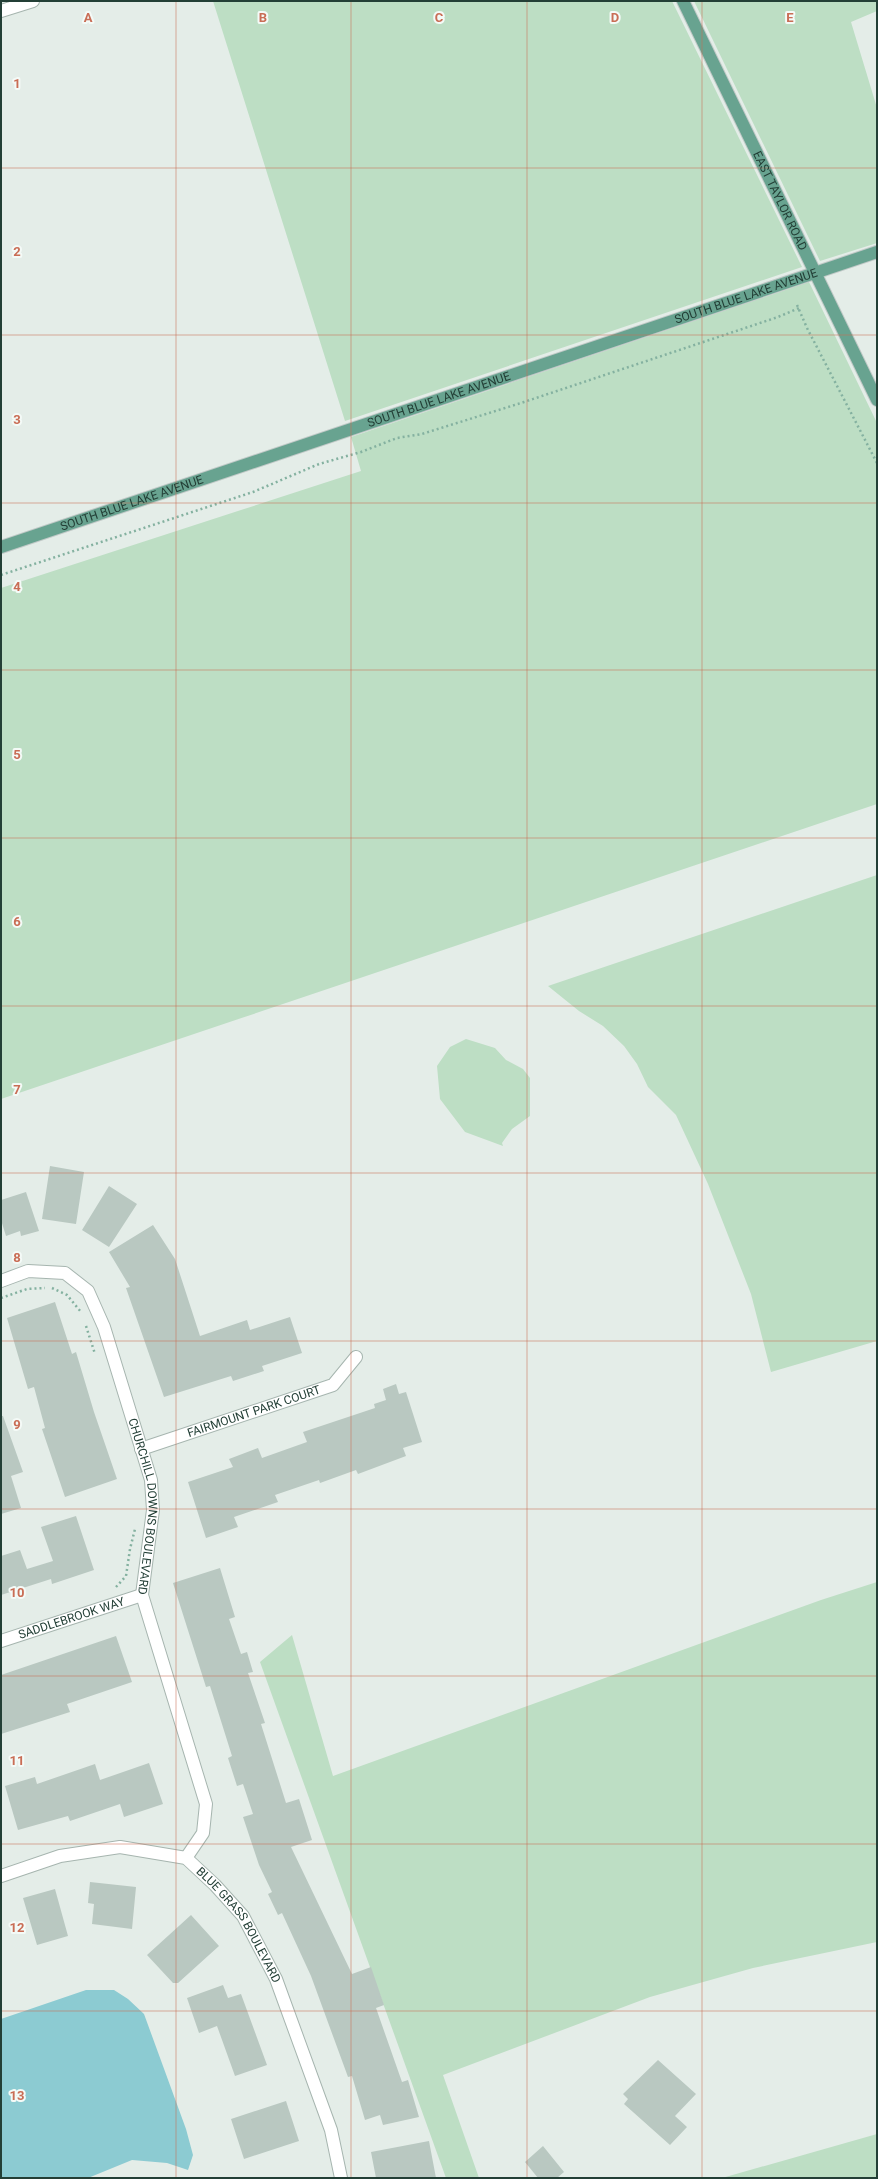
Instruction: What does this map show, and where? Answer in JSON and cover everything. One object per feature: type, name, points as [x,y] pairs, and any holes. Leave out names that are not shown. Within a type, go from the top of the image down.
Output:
[{"type":"main road","name":"EAST TAYLOR ROAD","points":[[683,1],[877,400]]},
{"type":"main road","name":"SOUTH BLUE LAKE AVENUE","points":[[1,546],[815,271],[877,252]]},
{"type":"street","points":[[1,12],[33,1]]},
{"type":"street","name":"CHURCHILL DOWNS BOULEVARD","points":[[1,1281],[28,1271],[65,1273],[88,1291],[104,1326],[151,1480],[153,1510],[142,1595],[206,1804],[203,1833],[186,1858]]},
{"type":"street","name":"FAIRMOUNT PARK COURT","points":[[141,1449],[333,1385],[356,1357]]},
{"type":"street","name":"SADDLEBROOK WAY","points":[[1,1641],[142,1595]]},
{"type":"street","name":"BLUE GRASS BOULEVARD","points":[[1,1876],[60,1856],[120,1847],[186,1858],[215,1885],[243,1916],[276,1980],[331,2130],[341,2178]]},
{"type":"path","points":[[1,575],[253,492],[319,464],[361,452],[397,438],[422,434],[524,402],[778,317],[798,306],[807,328],[877,463]]},
{"type":"path","points":[[1,1298],[26,1289],[50,1287],[67,1295],[82,1314]]},
{"type":"path","points":[[85,1322],[97,1359]]},
{"type":"path","points":[[111,1589],[118,1586],[126,1576],[130,1549],[137,1522]]},
{"type":"green space","points":[[213,1],[672,1],[802,267],[345,421]]},
{"type":"green space","points":[[694,1],[877,1],[877,11],[851,22],[877,108],[877,243],[820,261]]},
{"type":"green space","points":[[809,282],[877,423],[877,804],[1,1099],[1,588],[361,471],[351,437]]},
{"type":"green space","points":[[877,875],[877,1341],[771,1372],[751,1294],[708,1184],[676,1115],[648,1087],[637,1064],[624,1046],[603,1026],[579,1011],[548,986]]},
{"type":"green space","points":[[466,1039],[495,1048],[506,1060],[523,1069],[530,1078],[530,1116],[512,1129],[502,1143],[503,1146],[465,1132],[440,1099],[437,1066],[450,1047]]},
{"type":"green space","points":[[877,1582],[877,1942],[753,1968],[650,1997],[443,2075],[479,2178],[446,2178],[260,1662],[292,1635],[333,1776],[821,1600]]},
{"type":"green space","points":[[877,2134],[877,2178],[722,2178]]},
{"type":"water","points":[[86,1990],[114,1990],[128,1999],[144,2014],[186,2129],[193,2155],[188,2170],[167,2163],[132,2160],[88,2178],[1,2178],[1,2019]]},
{"type":"building","points":[[50,1166],[84,1172],[76,1224],[42,1219]]},
{"type":"building","points":[[109,1186],[137,1204],[109,1247],[82,1230]]},
{"type":"building","points":[[26,1192],[39,1231],[21,1236],[20,1231],[6,1236],[1,1220],[1,1200]]},
{"type":"building","points":[[153,1225],[175,1259],[200,1336],[247,1320],[250,1330],[290,1317],[302,1353],[262,1366],[264,1371],[233,1381],[231,1376],[164,1397],[126,1288],[130,1287],[109,1252]]},
{"type":"building","points":[[55,1302],[72,1354],[76,1352],[94,1412],[117,1479],[65,1497],[42,1429],[45,1428],[34,1387],[28,1389],[7,1318]]},
{"type":"building","points":[[396,1384],[399,1394],[406,1392],[422,1442],[403,1448],[406,1456],[358,1474],[356,1470],[320,1483],[319,1480],[275,1495],[278,1502],[234,1517],[238,1527],[206,1538],[188,1482],[233,1467],[229,1459],[258,1448],[262,1458],[307,1442],[303,1432],[375,1408],[374,1404],[386,1400],[383,1389]]},
{"type":"building","points":[[1,1416],[3,1416],[23,1472],[11,1476],[21,1508],[1,1514]]},
{"type":"building","points":[[76,1516],[94,1570],[52,1584],[51,1579],[1,1595],[1,1556],[20,1550],[27,1569],[53,1561],[41,1527]]},
{"type":"building","points":[[220,1568],[235,1617],[229,1619],[241,1654],[247,1652],[253,1672],[248,1673],[265,1723],[261,1724],[286,1803],[299,1799],[312,1840],[291,1847],[352,1974],[371,1967],[384,2005],[376,2008],[402,2082],[408,2080],[419,2117],[383,2125],[380,2115],[365,2120],[352,2076],[348,2077],[311,1976],[282,1913],[278,1915],[268,1894],[272,1892],[259,1865],[243,1817],[253,1814],[243,1784],[237,1786],[228,1758],[232,1756],[210,1686],[206,1687],[173,1583]]},
{"type":"building","points":[[116,1636],[132,1682],[67,1704],[70,1712],[1,1734],[1,1675]]},
{"type":"building","points":[[149,1763],[163,1804],[124,1817],[120,1804],[70,1821],[68,1816],[18,1830],[5,1786],[35,1777],[37,1784],[95,1764],[100,1780]]},
{"type":"building","points":[[90,1882],[136,1887],[132,1929],[92,1924],[94,1904],[88,1903]]},
{"type":"building","points":[[55,1889],[68,1936],[37,1945],[23,1898]]},
{"type":"building","points":[[191,1915],[219,1946],[178,1983],[173,1983],[147,1955]]},
{"type":"building","points":[[223,1985],[228,1998],[241,1994],[267,2065],[235,2076],[217,2026],[199,2033],[187,1998]]},
{"type":"building","points":[[658,2060],[696,2094],[675,2116],[687,2127],[670,2145],[624,2104],[628,2099],[623,2094]]},
{"type":"building","points":[[286,2101],[299,2141],[244,2159],[231,2119]]},
{"type":"building","points":[[429,2141],[436,2178],[376,2178],[371,2152]]},
{"type":"building","points":[[543,2146],[564,2172],[557,2178],[538,2178],[525,2162]]}]
